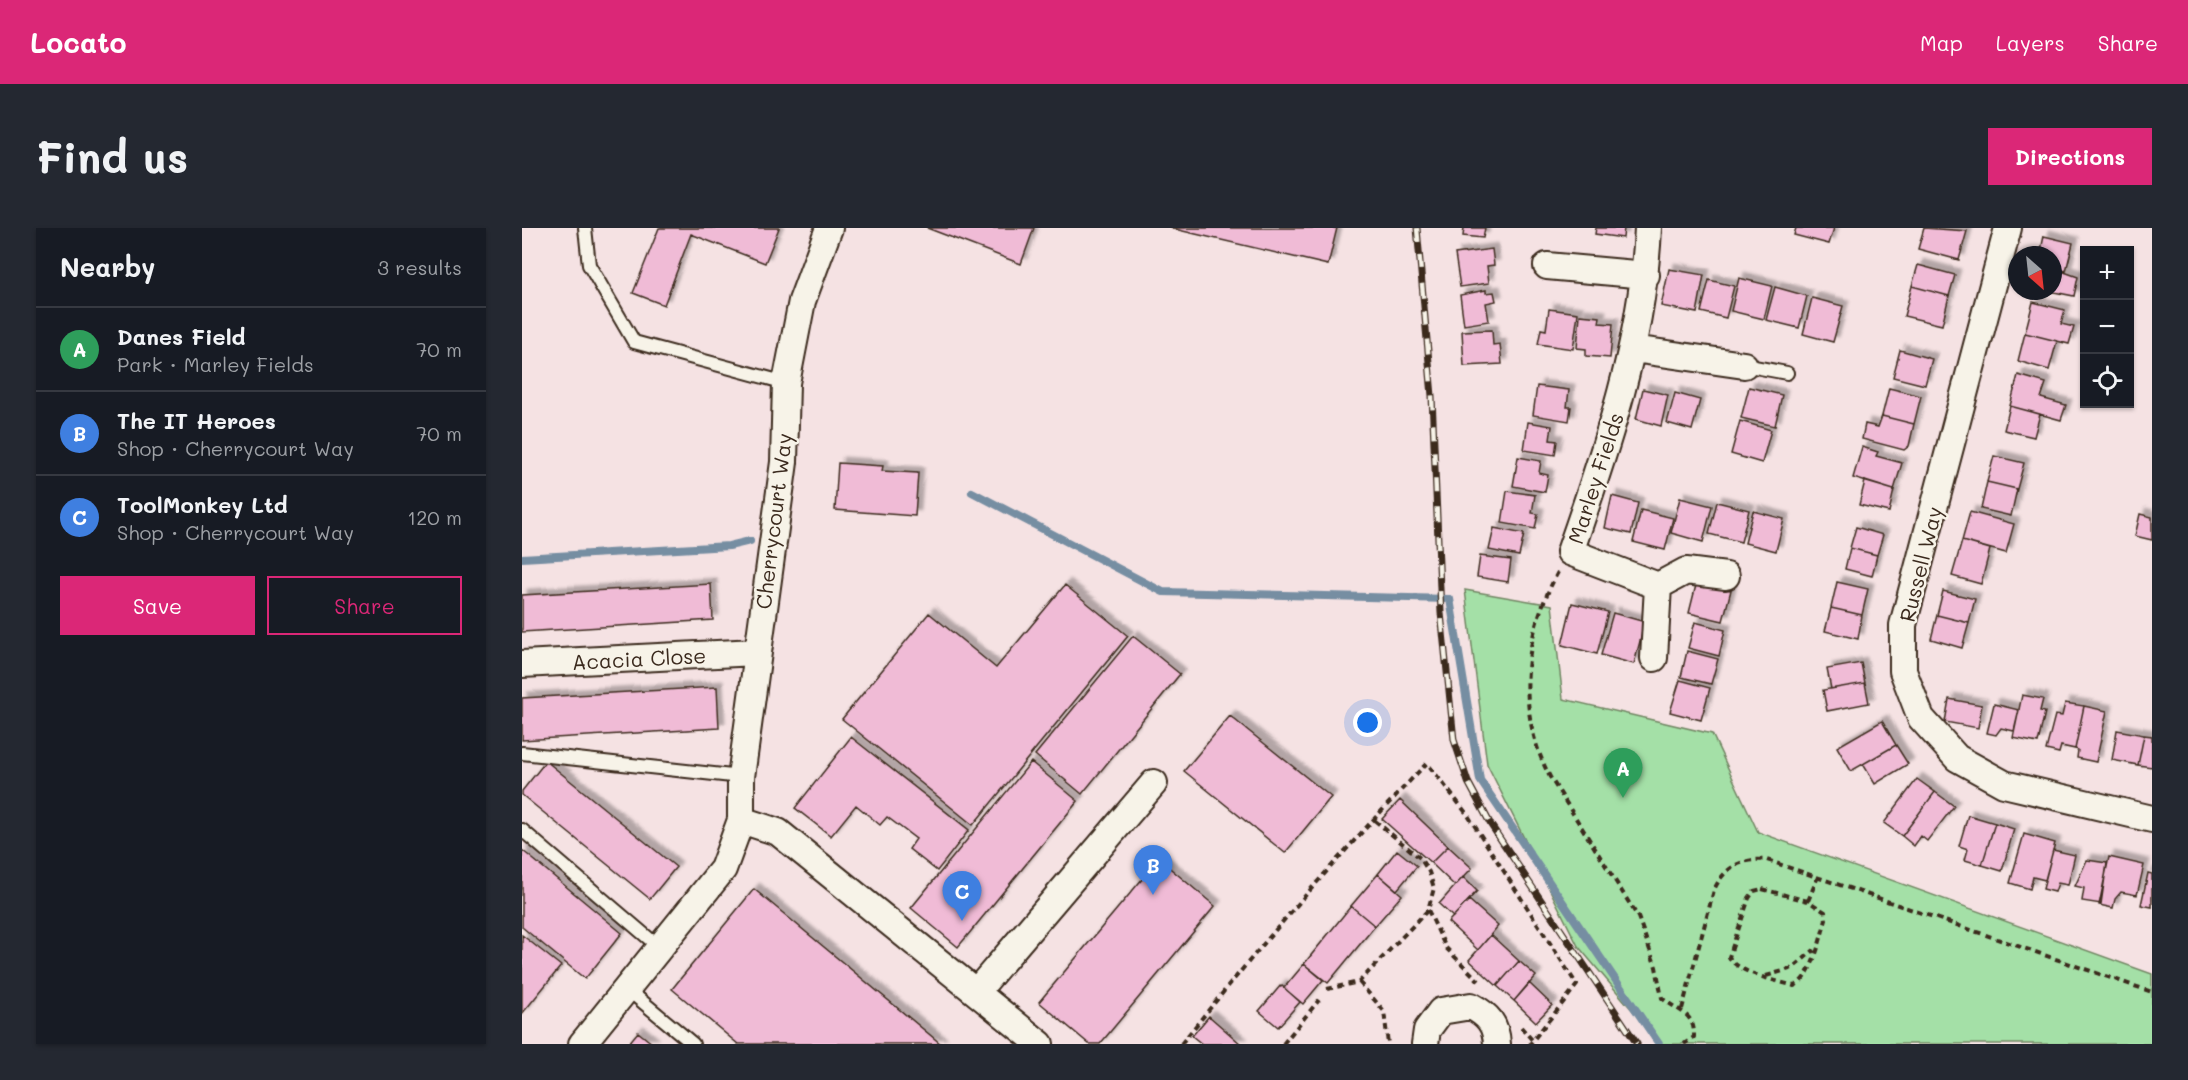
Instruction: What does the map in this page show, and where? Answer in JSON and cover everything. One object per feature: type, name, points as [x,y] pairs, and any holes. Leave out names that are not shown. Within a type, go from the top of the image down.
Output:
[{"type":"street","name":"Cherrycourt Way","points":[[582,1044],[723,869],[741,819],[741,777],[756,652],[784,462],[786,383],[802,301],[829,228]]},
{"type":"street","name":"Marley Fields","points":[[1648,228],[1646,274],[1633,349],[1611,438],[1570,552],[1658,586]]},
{"type":"street","name":"Russell Way","points":[[2008,228],[1903,625],[1902,670],[1921,718],[1957,758],[2004,784],[2152,819]]},
{"type":"street","points":[[1547,266],[1646,274]]},
{"type":"street","points":[[1633,349],[1744,365]]},
{"type":"street","points":[[1654,658],[1658,586],[1686,571],[1726,576]]},
{"type":"street","name":"Acacia Close","points":[[522,664],[756,652]]},
{"type":"street","points":[[976,992],[1154,783]]},
{"type":"street","points":[[741,819],[778,832],[1040,1044]]},
{"type":"street","points":[[1425,1044],[1427,1030],[1441,1011],[1471,1006],[1490,1018],[1496,1033],[1497,1044]]},
{"type":"lane","points":[[585,228],[589,265],[634,342],[786,383]]},
{"type":"lane","points":[[1744,365],[1787,373]]},
{"type":"lane","points":[[522,753],[741,777]]},
{"type":"lane","points":[[522,830],[660,948]]},
{"type":"lane","points":[[626,988],[693,1044]]},
{"type":"path","points":[[1570,552],[1545,595],[1532,638],[1526,680],[1531,731],[1538,754],[1550,777],[1638,918],[1656,967],[1662,998],[1682,1009],[1694,1026],[1694,1037],[1684,1044]]},
{"type":"path","points":[[1181,1044],[1229,984],[1373,819],[1427,762],[1467,814],[1577,985],[1532,1042],[1518,1023]]},
{"type":"path","points":[[1328,989],[1359,982],[1428,910],[1434,888],[1429,872],[1420,858],[1373,819]]},
{"type":"path","points":[[1682,1009],[1714,890],[1721,874],[1734,865],[1755,859],[1767,860],[2152,992]]},
{"type":"path","points":[[1808,901],[1817,879]]},
{"type":"path","points":[[1762,889],[1808,901],[1825,912],[1826,920],[1801,982],[1794,986],[1732,963],[1729,957],[1749,898],[1754,891],[1762,889]]},
{"type":"path","points":[[1428,910],[1446,948],[1486,988]]},
{"type":"path","points":[[1766,976],[1793,968],[1816,948]]},
{"type":"path","points":[[1359,982],[1384,1011],[1388,1044]]},
{"type":"path","points":[[1283,1044],[1319,1000]]},
{"type":"green space","points":[[1465,590],[1552,605],[1563,699],[1712,734],[1758,832],[2152,974],[2152,1044],[1661,1044],[1578,946],[1487,764]]},
{"type":"building","points":[[659,228],[779,228],[765,263],[691,234],[664,305],[633,293]]},
{"type":"building","points":[[927,228],[1034,228],[1021,264]]},
{"type":"building","points":[[1170,228],[1337,228],[1328,265]]},
{"type":"building","points":[[1464,228],[1485,228],[1483,238],[1463,236]]},
{"type":"building","points":[[1596,228],[1624,228],[1623,238],[1595,234]]},
{"type":"building","points":[[1796,228],[1834,228],[1829,244],[1794,235]]},
{"type":"building","points":[[1924,228],[1967,231],[1959,260],[1918,249]]},
{"type":"building","points":[[2044,236],[2073,243],[2066,271],[2062,270],[2062,246],[2042,246]]},
{"type":"building","points":[[1492,249],[1494,265],[1487,266],[1489,283],[1460,287],[1455,254]]},
{"type":"building","points":[[1918,265],[1955,275],[1949,296],[1912,286]]},
{"type":"building","points":[[1669,269],[1704,275],[1697,313],[1661,306]]},
{"type":"building","points":[[2062,271],[2078,277],[2074,296],[2062,294]]},
{"type":"building","points":[[1739,278],[1772,286],[1764,319],[1731,311]]},
{"type":"building","points":[[1709,280],[1734,286],[1726,318],[1701,312]]},
{"type":"building","points":[[1912,286],[1949,296],[1942,325],[1904,316]]},
{"type":"building","points":[[1775,287],[1807,296],[1799,328],[1766,320]]},
{"type":"building","points":[[1486,290],[1486,293],[1494,292],[1496,301],[1486,303],[1489,321],[1464,325],[1460,295]]},
{"type":"building","points":[[1812,298],[1843,306],[1833,342],[1803,334]]},
{"type":"building","points":[[2033,302],[2065,310],[2061,324],[2074,327],[2069,344],[2025,333]]},
{"type":"building","points":[[1549,309],[1578,313],[1573,349],[1538,344],[1541,329],[1546,330]]},
{"type":"building","points":[[1580,315],[1600,317],[1599,323],[1613,324],[1610,358],[1586,356],[1586,349],[1577,348]]},
{"type":"building","points":[[1492,330],[1493,345],[1500,344],[1502,364],[1464,366],[1462,331]]},
{"type":"building","points":[[2025,333],[2057,341],[2049,370],[2018,361]]},
{"type":"building","points":[[1900,350],[1932,359],[1925,385],[1893,377]]},
{"type":"building","points":[[2018,375],[2046,383],[2041,398],[2066,405],[2061,420],[2010,406]]},
{"type":"building","points":[[1537,386],[1569,390],[1567,407],[1571,407],[1569,421],[1533,415]]},
{"type":"building","points":[[1749,387],[1782,395],[1775,426],[1741,418]]},
{"type":"building","points":[[1889,388],[1921,396],[1914,424],[1882,416]]},
{"type":"building","points":[[1643,389],[1668,395],[1661,426],[1636,419]]},
{"type":"building","points":[[1675,393],[1700,400],[1692,430],[1667,423]]},
{"type":"building","points":[[2010,406],[2040,414],[2034,437],[2004,430]]},
{"type":"building","points":[[1882,416],[1914,424],[1909,446],[1904,450],[1862,439],[1865,424],[1878,427]]},
{"type":"building","points":[[1740,421],[1771,430],[1762,463],[1731,454]]},
{"type":"building","points":[[1528,422],[1552,426],[1550,440],[1557,441],[1555,455],[1524,450]]},
{"type":"building","points":[[1862,447],[1878,452],[1876,456],[1902,463],[1894,490],[1853,478]]},
{"type":"building","points":[[1994,456],[2024,463],[2017,489],[1987,482]]},
{"type":"building","points":[[1518,457],[1541,461],[1539,473],[1548,475],[1545,492],[1513,486]]},
{"type":"building","points":[[838,463],[883,466],[882,471],[918,473],[915,516],[835,510]]},
{"type":"building","points":[[1865,481],[1894,490],[1889,512],[1859,505]]},
{"type":"building","points":[[1987,482],[2017,489],[2011,516],[1981,509]]},
{"type":"building","points":[[1507,491],[1535,495],[1532,513],[1538,514],[1535,529],[1502,523]]},
{"type":"building","points":[[1612,496],[1638,503],[1631,534],[1605,528]]},
{"type":"building","points":[[1680,498],[1712,506],[1703,542],[1671,533]]},
{"type":"building","points":[[1717,502],[1749,510],[1741,542],[1709,534]]},
{"type":"building","points":[[1641,510],[1673,518],[1665,550],[1633,542]]},
{"type":"building","points":[[1753,511],[1784,519],[1776,551],[1745,543]]},
{"type":"building","points":[[1970,512],[2014,524],[2006,553],[1962,541]]},
{"type":"building","points":[[2140,514],[2152,517],[2152,540],[2135,536]]},
{"type":"building","points":[[1856,527],[1883,535],[1877,555],[1850,548]]},
{"type":"building","points":[[1494,528],[1524,534],[1519,556],[1489,550]]},
{"type":"building","points":[[1962,541],[1990,549],[1981,584],[1952,576]]},
{"type":"building","points":[[1850,548],[1877,555],[1872,576],[1845,569]]},
{"type":"building","points":[[1480,556],[1511,560],[1508,582],[1477,577]]},
{"type":"building","points":[[1697,581],[1731,590],[1723,621],[1689,613]]},
{"type":"building","points":[[1837,582],[1868,589],[1862,615],[1831,608]]},
{"type":"building","points":[[711,584],[713,620],[522,632],[522,595]]},
{"type":"building","points":[[1065,585],[1128,636],[973,825],[842,719],[929,613],[996,668]]},
{"type":"building","points":[[1943,591],[1975,599],[1969,623],[1937,615]]},
{"type":"building","points":[[1572,603],[1608,612],[1597,654],[1562,645]]},
{"type":"building","points":[[1831,608],[1862,615],[1858,639],[1825,631]]},
{"type":"building","points":[[1613,613],[1645,622],[1634,664],[1601,655]]},
{"type":"building","points":[[1937,615],[1969,623],[1962,648],[1931,639]]},
{"type":"building","points":[[1695,622],[1725,630],[1719,656],[1688,648]]},
{"type":"building","points":[[1133,636],[1180,674],[1082,794],[1035,755]]},
{"type":"building","points":[[1687,651],[1718,659],[1711,684],[1681,677]]},
{"type":"building","points":[[1861,663],[1865,683],[1831,689],[1827,669]]},
{"type":"building","points":[[1680,680],[1710,688],[1701,720],[1670,712]]},
{"type":"building","points":[[1865,683],[1869,703],[1827,711],[1823,690]]},
{"type":"building","points":[[717,687],[719,728],[522,740],[522,698]]},
{"type":"building","points":[[2022,695],[2043,699],[2040,711],[2045,712],[2038,743],[2013,738]]},
{"type":"building","points":[[1949,699],[1982,705],[1978,728],[1945,722]]},
{"type":"building","points":[[2065,703],[2084,706],[2075,749],[2061,746],[2059,753],[2046,750],[2055,715],[2062,716]]},
{"type":"building","points":[[1994,704],[2019,710],[2014,731],[2001,728],[1996,735],[1987,733]]},
{"type":"building","points":[[2084,706],[2107,711],[2096,762],[2077,758],[2078,750],[2075,749]]},
{"type":"building","points":[[1230,716],[1331,797],[1285,853],[1184,771]]},
{"type":"building","points":[[1882,721],[1896,745],[1851,771],[1837,747]]},
{"type":"building","points":[[2117,730],[2144,735],[2138,765],[2112,760]]},
{"type":"building","points":[[2144,735],[2152,736],[2152,767],[2138,765]]},
{"type":"building","points":[[851,737],[969,830],[937,871],[909,849],[916,839],[887,817],[880,825],[856,805],[831,836],[795,808]]},
{"type":"building","points":[[1896,745],[1908,764],[1875,784],[1863,764]]},
{"type":"building","points":[[546,761],[676,867],[650,899],[522,795],[522,791]]},
{"type":"building","points":[[1031,762],[1078,801],[958,947],[911,908]]},
{"type":"building","points":[[1917,779],[1935,792],[1902,836],[1884,823]]},
{"type":"building","points":[[1935,792],[1954,806],[1927,841],[1921,836],[1914,846],[1902,836]]},
{"type":"building","points":[[1400,800],[1448,846],[1431,863],[1382,819]]},
{"type":"building","points":[[1968,815],[1995,823],[1982,865],[1965,860],[1968,849],[1959,846]]},
{"type":"building","points":[[1995,823],[2014,829],[2002,871],[1982,865]]},
{"type":"building","points":[[2024,834],[2055,843],[2045,880],[2033,877],[2030,889],[2010,883]]},
{"type":"building","points":[[1448,846],[1472,868],[1455,886],[1431,863]]},
{"type":"building","points":[[522,850],[622,933],[585,979],[522,927]]},
{"type":"building","points":[[1397,850],[1417,866],[1397,890],[1378,874]]},
{"type":"building","points":[[2053,850],[2075,855],[2068,885],[2058,883],[2055,892],[2043,889]]},
{"type":"building","points":[[2109,857],[2144,865],[2137,895],[2121,892],[2115,899],[2113,908],[2099,905]]},
{"type":"building","points":[[1159,859],[1215,906],[1100,1044],[1089,1044],[1039,1002]]},
{"type":"building","points":[[2087,860],[2107,863],[2101,904],[2082,901],[2084,888],[2075,886]]},
{"type":"building","points":[[2148,873],[2152,874],[2152,907],[2141,905]]},
{"type":"building","points":[[1378,874],[1402,895],[1375,926],[1351,906]]},
{"type":"building","points":[[1463,877],[1477,891],[1453,917],[1439,904]]},
{"type":"building","points":[[754,889],[941,1044],[738,1044],[672,989]]},
{"type":"building","points":[[1469,900],[1498,926],[1478,950],[1448,922]]},
{"type":"building","points":[[1351,906],[1375,926],[1328,983],[1304,964]]},
{"type":"building","points":[[522,935],[561,966],[522,1014]]},
{"type":"building","points":[[1491,935],[1519,961],[1497,986],[1469,960]]},
{"type":"building","points":[[1519,961],[1536,976],[1514,1001],[1497,986]]},
{"type":"building","points":[[1304,964],[1323,980],[1303,1004],[1284,988]]},
{"type":"building","points":[[1529,983],[1552,1005],[1536,1022],[1514,1001]]},
{"type":"building","points":[[1281,985],[1300,1002],[1278,1027],[1259,1011]]},
{"type":"building","points":[[1209,1016],[1241,1044],[1202,1044],[1192,1036]]},
{"type":"building","points":[[638,1032],[653,1044],[628,1044]]},
{"type":"waterway","points":[[972,492],[1163,592],[1450,599],[1480,780],[1659,1044]]},
{"type":"waterway","points":[[522,558],[729,546],[750,541]]},
{"type":"railway","points":[[1417,228],[1432,396],[1441,613],[1454,740],[1468,782],[1491,825],[1637,1044]]},
{"type":"place","name":"Danes Field","points":[[1623,798]]},
{"type":"place","name":"The IT Heroes","points":[[1153,895]]},
{"type":"place","name":"ToolMonkey Ltd","points":[[962,921]]}]
